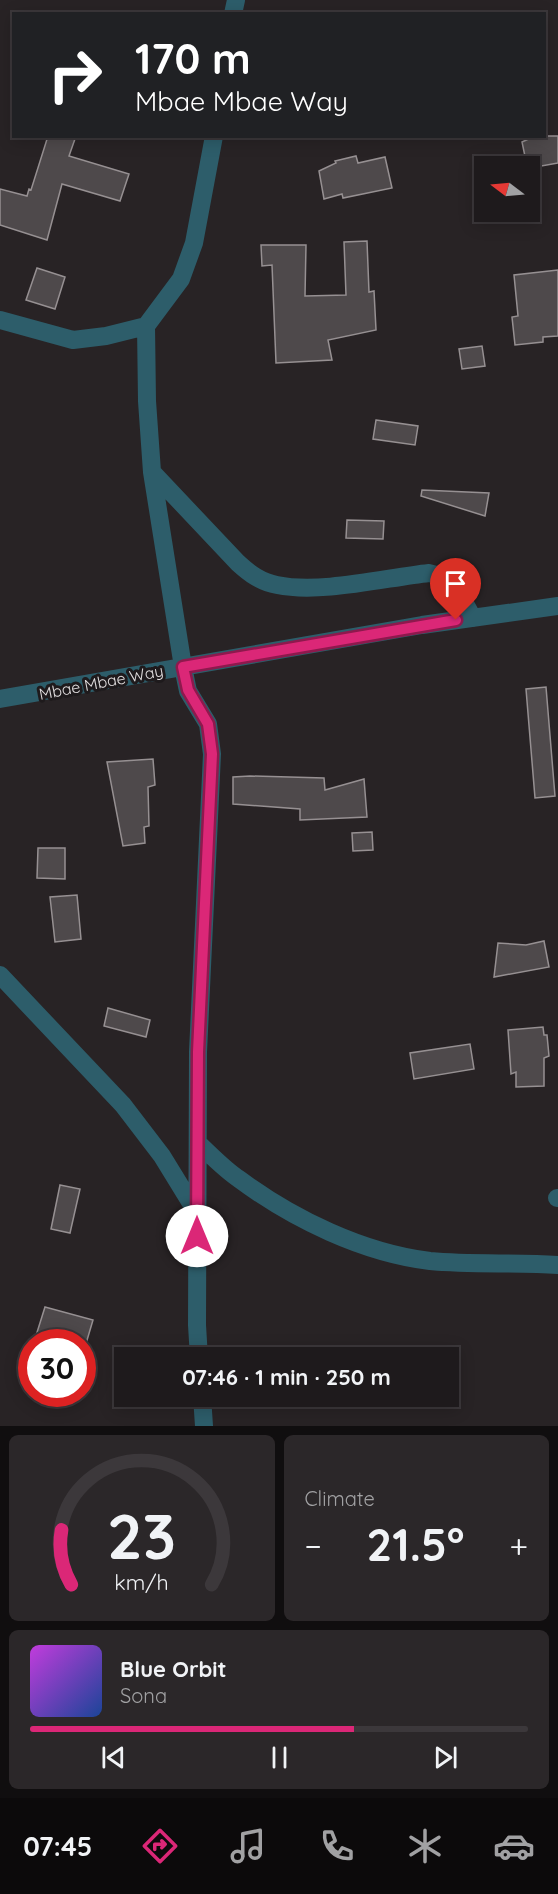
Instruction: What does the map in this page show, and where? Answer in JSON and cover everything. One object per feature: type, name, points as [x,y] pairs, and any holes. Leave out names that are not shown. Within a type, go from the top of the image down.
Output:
[{"type":"street","points":[[198,1347],[198,1052],[212,754],[208,724],[188,690],[183,667],[152,472],[147,401],[146,326],[182,279],[194,243],[214,138]]},
{"type":"street","points":[[0,320],[73,340],[106,336],[146,326]]},
{"type":"street","points":[[152,472],[238,563],[250,574],[262,580],[278,585],[300,587],[436,574],[452,582],[473,618]]},
{"type":"street","name":"Mbae Mbae Way","points":[[0,699],[473,618],[558,606]]},
{"type":"street","points":[[0,975],[123,1106],[162,1156],[197,1214]]},
{"type":"street","points":[[198,1143],[238,1179],[279,1205],[318,1225],[379,1251],[430,1261],[558,1265]]},
{"type":"street","points":[[203,1407],[204,1426]]},
{"type":"building","points":[[558,136],[558,163],[540,166],[540,156],[525,156],[522,142],[531,138]]},
{"type":"building","points":[[47,138],[75,138],[69,156],[129,174],[120,201],[62,184],[47,240],[0,225],[0,189],[27,196],[29,189],[31,190]]},
{"type":"building","points":[[356,156],[358,163],[385,157],[392,188],[343,198],[342,194],[324,199],[319,171],[336,163],[335,161]]},
{"type":"building","points":[[367,241],[369,292],[374,291],[376,330],[328,340],[332,360],[276,363],[272,265],[262,266],[261,245],[306,245],[305,296],[346,295],[344,242]]},
{"type":"building","points":[[37,268],[65,277],[55,309],[26,300]]},
{"type":"building","points":[[558,270],[558,336],[543,337],[543,342],[515,345],[512,317],[518,316],[514,275]]},
{"type":"building","points":[[482,346],[485,366],[462,369],[459,349]]},
{"type":"building","points":[[376,420],[418,426],[415,445],[373,439]]},
{"type":"building","points":[[422,490],[489,493],[485,516],[421,496]]},
{"type":"building","points":[[347,520],[384,521],[383,539],[346,538]]},
{"type":"building","points":[[546,687],[555,796],[535,798],[526,689]]},
{"type":"building","points":[[153,759],[155,785],[148,787],[149,826],[144,827],[145,843],[123,846],[107,762]]},
{"type":"building","points":[[233,777],[324,778],[325,790],[364,779],[367,817],[300,820],[300,809],[233,804]]},
{"type":"building","points":[[372,832],[373,850],[353,851],[352,833]]},
{"type":"building","points":[[38,848],[65,848],[65,879],[37,878]]},
{"type":"building","points":[[77,895],[81,939],[55,942],[50,897]]},
{"type":"building","points":[[544,941],[549,967],[494,977],[498,943],[526,945]]},
{"type":"building","points":[[108,1008],[150,1020],[146,1037],[104,1026]]},
{"type":"building","points":[[543,1027],[544,1035],[547,1035],[549,1056],[544,1058],[544,1086],[516,1087],[516,1072],[511,1074],[508,1030]]},
{"type":"building","points":[[470,1044],[474,1069],[414,1079],[410,1053]]},
{"type":"building","points":[[60,1185],[80,1189],[70,1233],[51,1229]]},
{"type":"building","points":[[45,1307],[93,1320],[90,1329],[38,1329]]},
{"type":"route","points":[[197,1236],[198,1052],[212,754],[211,733],[188,690],[183,667],[456,620]]}]
